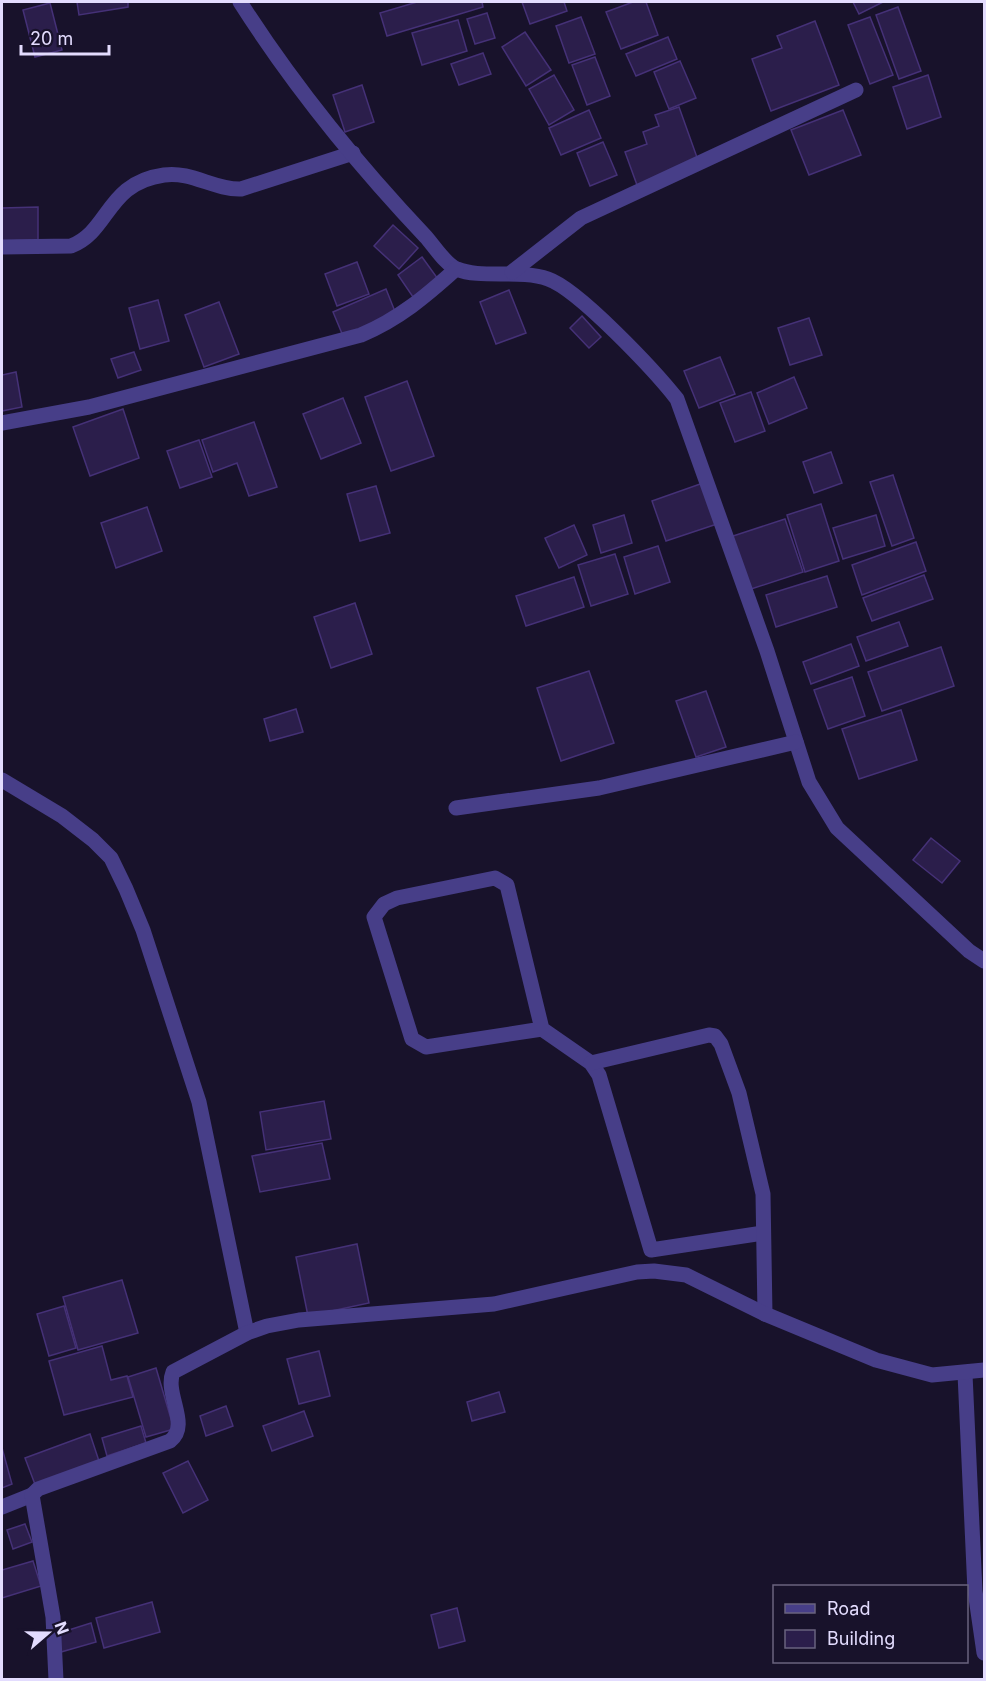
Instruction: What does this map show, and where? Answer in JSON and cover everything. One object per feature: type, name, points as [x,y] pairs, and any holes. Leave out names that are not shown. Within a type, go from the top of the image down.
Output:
[{"type":"street","points":[[240,2],[280,65],[399,208],[456,269],[487,273],[512,272],[548,279],[572,293],[658,375],[677,399],[756,618],[809,782],[837,828],[969,951],[984,961]]},
{"type":"street","points":[[512,272],[581,218],[856,90]]},
{"type":"street","points":[[2,247],[71,246],[81,242],[119,195],[138,182],[156,177],[188,175],[229,190],[241,189],[353,153]]},
{"type":"street","points":[[2,423],[89,407],[361,335],[388,324],[410,310],[456,269]]},
{"type":"street","points":[[456,808],[599,788],[796,742]]},
{"type":"street","points":[[2,780],[62,816],[93,840],[111,858],[126,889],[143,930],[199,1102],[247,1333]]},
{"type":"street","points":[[542,1029],[426,1047],[412,1039],[374,917],[384,904],[397,898],[495,878],[507,885],[542,1029],[591,1063],[598,1075],[651,1250],[763,1233]]},
{"type":"street","points":[[591,1063],[709,1035],[715,1036],[721,1044],[739,1093],[763,1194],[765,1314]]},
{"type":"street","points":[[2,1507],[38,1489],[170,1442],[176,1436],[178,1428],[171,1383],[173,1372],[247,1333],[267,1326],[299,1320],[494,1304],[637,1272],[654,1271],[686,1275],[765,1314],[876,1360],[932,1375],[965,1374],[984,1370]]},
{"type":"street","points":[[965,1374],[975,1591],[984,1653]]},
{"type":"street","points":[[32,1494],[53,1617],[56,1680]]},
{"type":"building","points":[[77,2],[128,2],[128,7],[79,15]]},
{"type":"building","points":[[417,2],[482,2],[483,7],[387,36],[380,13]]},
{"type":"building","points":[[522,2],[564,2],[567,11],[530,24]]},
{"type":"building","points":[[633,2],[646,2],[658,35],[621,49],[606,12]]},
{"type":"building","points":[[853,2],[883,2],[859,14]]},
{"type":"building","points":[[50,3],[62,50],[35,57],[23,10]]},
{"type":"building","points":[[898,7],[921,71],[899,79],[876,15]]},
{"type":"building","points":[[487,13],[495,38],[475,44],[467,19]]},
{"type":"building","points":[[581,17],[595,54],[569,63],[556,26]]},
{"type":"building","points":[[870,17],[893,75],[870,84],[848,25]]},
{"type":"building","points":[[458,20],[467,51],[422,65],[412,33]]},
{"type":"building","points":[[815,21],[839,85],[771,111],[752,59],[782,48],[777,36]]},
{"type":"building","points":[[525,32],[551,70],[526,86],[502,47]]},
{"type":"building","points":[[668,37],[677,59],[636,76],[626,54]]},
{"type":"building","points":[[483,53],[491,74],[459,85],[451,64]]},
{"type":"building","points":[[595,57],[610,96],[587,105],[572,65]]},
{"type":"building","points":[[680,61],[696,98],[669,109],[654,72]]},
{"type":"building","points":[[554,75],[574,110],[549,125],[529,89]]},
{"type":"building","points":[[928,75],[941,117],[907,129],[893,87]]},
{"type":"building","points":[[362,85],[374,122],[345,132],[333,95]]},
{"type":"building","points":[[679,107],[699,163],[637,185],[625,152],[647,144],[643,132],[659,126],[655,115]]},
{"type":"building","points":[[589,110],[601,138],[561,155],[549,128]]},
{"type":"building","points":[[843,110],[861,155],[809,175],[791,130]]},
{"type":"building","points":[[603,142],[617,175],[590,186],[577,153]]},
{"type":"building","points":[[38,207],[38,240],[2,241],[2,208]]},
{"type":"building","points":[[393,225],[418,248],[399,269],[374,246]]},
{"type":"building","points":[[422,257],[438,279],[413,297],[398,275]]},
{"type":"building","points":[[357,262],[369,294],[337,306],[325,274]]},
{"type":"building","points":[[386,289],[396,314],[343,336],[333,312]]},
{"type":"building","points":[[509,290],[526,333],[496,344],[480,302]]},
{"type":"building","points":[[158,300],[169,341],[140,349],[129,308]]},
{"type":"building","points":[[219,302],[239,354],[204,367],[185,315]]},
{"type":"building","points":[[582,316],[601,337],[589,348],[570,328]]},
{"type":"building","points":[[809,318],[822,355],[790,365],[778,328]]},
{"type":"building","points":[[134,352],[141,370],[118,378],[111,359]]},
{"type":"building","points":[[720,357],[735,394],[699,408],[684,371]]},
{"type":"building","points":[[16,372],[22,407],[2,411],[2,375]]},
{"type":"building","points":[[794,377],[807,408],[769,424],[757,393]]},
{"type":"building","points":[[407,381],[434,456],[391,471],[365,397]]},
{"type":"building","points":[[751,392],[765,431],[735,442],[720,403]]},
{"type":"building","points":[[343,398],[361,443],[321,459],[303,414]]},
{"type":"building","points":[[123,409],[139,458],[90,476],[73,427]]},
{"type":"building","points":[[254,422],[277,487],[249,496],[237,463],[213,472],[202,440]]},
{"type":"building","points":[[199,440],[212,477],[180,488],[167,451]]},
{"type":"building","points":[[831,452],[842,483],[814,493],[803,462]]},
{"type":"building","points":[[893,475],[914,538],[892,546],[870,482]]},
{"type":"building","points":[[703,483],[717,524],[666,541],[652,501]]},
{"type":"building","points":[[376,486],[390,533],[360,541],[347,494]]},
{"type":"building","points":[[821,504],[839,561],[805,572],[787,515]]},
{"type":"building","points":[[147,507],[162,551],[116,568],[101,523]]},
{"type":"building","points":[[624,515],[632,543],[601,553],[593,525]]},
{"type":"building","points":[[876,515],[885,546],[843,559],[833,528]]},
{"type":"building","points":[[785,519],[803,572],[748,590],[730,537]]},
{"type":"building","points":[[574,525],[587,555],[559,568],[545,538]]},
{"type":"building","points":[[916,542],[926,571],[862,595],[852,565]]},
{"type":"building","points":[[658,546],[670,582],[635,594],[624,557]]},
{"type":"building","points":[[615,554],[628,594],[591,606],[578,565]]},
{"type":"building","points":[[924,575],[933,599],[872,621],[863,598]]},
{"type":"building","points":[[827,576],[837,607],[776,627],[766,595]]},
{"type":"building","points":[[574,577],[584,607],[526,626],[516,596]]},
{"type":"building","points":[[355,603],[372,654],[331,668],[314,617]]},
{"type":"building","points":[[899,622],[908,646],[866,661],[857,637]]},
{"type":"building","points":[[851,644],[859,666],[811,684],[803,662]]},
{"type":"building","points":[[941,647],[954,686],[882,711],[868,672]]},
{"type":"building","points":[[589,671],[614,743],[561,761],[537,688]]},
{"type":"building","points":[[852,677],[865,716],[828,729],[814,690]]},
{"type":"building","points":[[706,691],[726,747],[696,757],[676,701]]},
{"type":"building","points":[[296,709],[303,732],[270,741],[264,719]]},
{"type":"building","points":[[901,710],[917,760],[859,779],[842,729]]},
{"type":"building","points":[[931,838],[960,861],[942,883],[913,860]]},
{"type":"building","points":[[324,1101],[331,1139],[266,1150],[260,1112]]},
{"type":"building","points":[[322,1143],[330,1179],[260,1192],[252,1156]]},
{"type":"building","points":[[357,1244],[369,1303],[308,1316],[296,1257]]},
{"type":"building","points":[[122,1280],[138,1333],[78,1350],[63,1297]]},
{"type":"building","points":[[64,1306],[76,1348],[49,1356],[37,1314]]},
{"type":"building","points":[[102,1346],[111,1380],[127,1376],[133,1397],[64,1415],[49,1361]]},
{"type":"building","points":[[319,1351],[330,1396],[299,1404],[287,1359]]},
{"type":"building","points":[[156,1368],[174,1429],[146,1437],[128,1377]]},
{"type":"building","points":[[499,1392],[505,1412],[472,1421],[467,1402]]},
{"type":"building","points":[[226,1406],[233,1426],[206,1436],[200,1416]]},
{"type":"building","points":[[304,1411],[313,1436],[272,1451],[263,1426]]},
{"type":"building","points":[[141,1426],[146,1443],[107,1456],[102,1438]]},
{"type":"building","points":[[90,1434],[100,1464],[36,1487],[25,1458]]},
{"type":"building","points":[[2,1448],[12,1484],[2,1488]]},
{"type":"building","points":[[188,1461],[208,1500],[183,1513],[163,1473]]},
{"type":"building","points":[[25,1524],[32,1542],[13,1549],[7,1530]]},
{"type":"building","points":[[33,1561],[41,1586],[2,1598],[2,1570]]},
{"type":"building","points":[[152,1602],[160,1632],[104,1648],[96,1618]]},
{"type":"building","points":[[457,1608],[465,1641],[439,1648],[431,1615]]},
{"type":"building","points":[[91,1623],[96,1642],[61,1652],[56,1634]]}]
